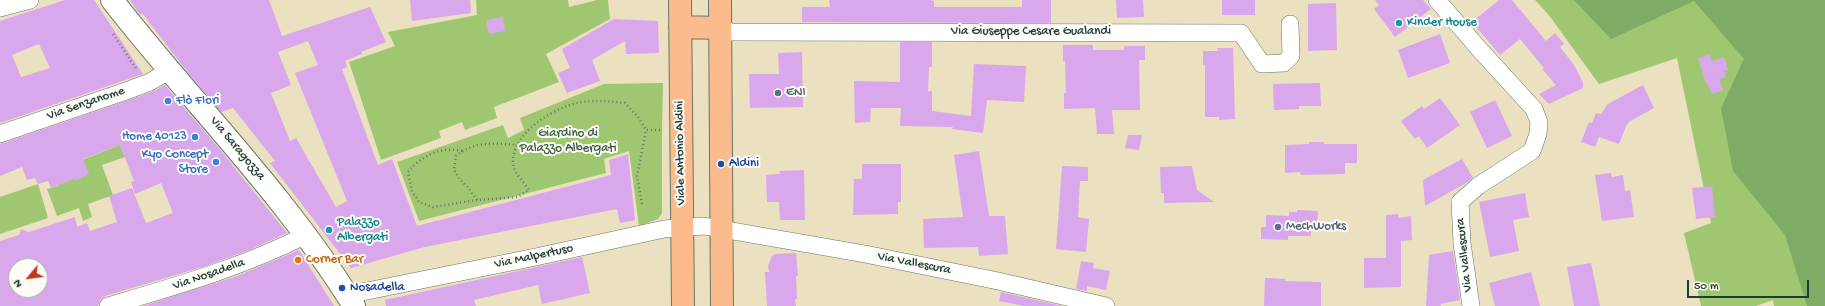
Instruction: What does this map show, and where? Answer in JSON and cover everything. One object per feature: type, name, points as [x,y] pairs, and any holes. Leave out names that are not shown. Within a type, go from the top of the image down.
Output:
[{"type":"main road","name":"Viale Antonio Aldini","points":[[680,0],[680,128],[683,306]]},
{"type":"main road","points":[[720,0],[722,306]]},
{"type":"main road","points":[[680,27],[720,28]]},
{"type":"street","points":[[0,8],[30,0]]},
{"type":"street","name":"Via Saragozza","points":[[112,0],[248,162],[306,235],[350,300]]},
{"type":"street","name":"Via Vallescura","points":[[1437,0],[1534,109],[1539,122],[1538,134],[1532,151],[1478,186],[1460,202],[1462,243],[1471,306]]},
{"type":"street","name":"Via Giuseppe Cesare Gualandi","points":[[720,28],[731,32],[1241,33],[1262,64],[1284,63],[1291,56],[1290,24]]},
{"type":"street","name":"Via Senzanome","points":[[0,134],[126,91],[154,80],[170,70]]},
{"type":"street","name":"Via Malpertuso","points":[[350,300],[664,229],[704,226],[721,228]]},
{"type":"street","name":"Via Vallescura","points":[[721,228],[990,279],[1106,306]]},
{"type":"street","name":"Via Nosadella","points":[[108,306],[206,277],[250,261],[306,235]]},
{"type":"path","points":[[111,31],[141,76]]},
{"type":"path","points":[[462,151],[450,148],[435,152],[418,161],[408,172],[412,191],[419,202],[433,207],[477,200],[517,197],[529,190],[514,169],[512,156],[516,145],[528,131],[549,113],[571,104],[593,102],[625,103],[638,117],[646,130],[637,176],[642,204]]},
{"type":"path","points":[[646,130],[680,128]]},
{"type":"path","points":[[477,200],[467,186],[460,180],[454,170],[456,156],[474,145],[490,143],[516,145]]},
{"type":"green space","points":[[476,0],[568,0],[569,7],[597,0],[608,0],[610,19],[546,54],[559,82],[494,107],[497,118],[465,130],[462,122],[439,131],[441,138],[381,160],[349,62],[395,46],[388,32],[477,15]]},
{"type":"green space","points":[[1535,0],[1825,0],[1825,306],[1774,306],[1773,300],[1756,306],[1701,306],[1684,233],[1711,223],[1677,58],[1599,84],[1548,14]]},
{"type":"green space","points":[[1574,0],[1825,0],[1825,306],[1807,306],[1785,235],[1733,171],[1721,108],[1744,59],[1694,1],[1611,39]]},
{"type":"green space","name":"Giardino di Palazzo Albergati","points":[[663,83],[662,213],[658,219],[639,226],[629,151],[604,159],[606,173],[419,221],[397,162],[503,125],[508,138],[524,130],[520,118],[604,84]]},
{"type":"green space","points":[[120,145],[125,157],[102,165],[113,195],[88,204],[92,217],[83,221],[79,208],[57,216],[47,189],[58,186],[77,162]]},
{"type":"green space","points":[[38,184],[48,218],[0,234],[0,197]]},
{"type":"building","points":[[65,0],[94,0],[143,74],[0,123],[0,21]],"holes":[[[39,44],[50,68],[21,77],[12,55]]]},
{"type":"building","points":[[130,0],[269,0],[282,36],[370,7],[386,42],[361,52],[362,54],[345,61],[347,67],[342,69],[378,165],[392,159],[417,226],[611,175],[609,160],[628,154],[635,220],[620,223],[617,209],[425,247],[351,268],[270,163],[275,161],[233,108],[221,112],[188,73],[143,14],[139,14]],"holes":[[[308,41],[318,65],[295,73],[347,201],[336,207],[296,138],[290,141],[271,93],[291,85],[278,52]]]},
{"type":"building","points":[[410,0],[470,0],[471,13],[412,21]]},
{"type":"building","points":[[829,0],[930,0],[934,1],[934,7],[1022,7],[1022,0],[1051,0],[1051,23],[802,22],[802,7],[830,7]]},
{"type":"building","points":[[1116,0],[1143,0],[1144,17],[1117,18]]},
{"type":"building","points":[[1222,0],[1255,0],[1255,15],[1222,15]]},
{"type":"building","name":"Kinder House","points":[[1375,0],[1423,0],[1431,9],[1395,37],[1374,9],[1379,5]]},
{"type":"building","points":[[1499,0],[1512,0],[1546,41],[1555,33],[1564,44],[1560,47],[1574,65],[1583,82],[1583,88],[1549,104],[1539,94],[1556,85],[1520,39],[1500,55],[1472,22]]},
{"type":"building","points":[[1336,3],[1337,50],[1308,51],[1308,4]]},
{"type":"building","points":[[503,17],[505,31],[489,34],[486,20]]},
{"type":"building","points":[[614,19],[658,21],[659,53],[626,54],[625,41],[592,60],[600,81],[567,93],[558,73],[570,68],[562,49]]},
{"type":"building","points":[[1440,34],[1450,63],[1408,78],[1398,50]]},
{"type":"building","points":[[900,42],[932,42],[932,67],[929,67],[928,91],[932,91],[932,111],[971,116],[974,64],[1026,66],[1024,102],[987,100],[983,133],[952,129],[953,127],[900,126],[901,108],[871,108],[870,122],[855,123],[854,81],[900,82]]},
{"type":"building","points":[[1063,45],[1093,45],[1093,50],[1124,50],[1124,46],[1145,46],[1145,60],[1139,60],[1140,110],[1112,110],[1114,134],[1097,134],[1095,108],[1064,109],[1064,93],[1066,93]]},
{"type":"building","points":[[1217,48],[1233,48],[1235,119],[1219,120],[1219,117],[1205,117],[1205,65],[1203,65],[1203,51],[1218,51]]},
{"type":"building","points":[[802,52],[803,107],[750,108],[749,74],[779,74],[778,53]]},
{"type":"building","points":[[1709,54],[1712,61],[1724,57],[1728,70],[1724,71],[1726,77],[1719,79],[1723,90],[1712,94],[1707,83],[1706,84],[1698,58]]},
{"type":"building","points":[[1320,83],[1321,106],[1299,106],[1299,109],[1274,110],[1273,84]]},
{"type":"building","points":[[165,85],[217,146],[287,233],[254,248],[206,266],[105,296],[101,299],[98,306],[0,306],[0,241],[19,235],[21,229],[29,232],[75,217],[77,227],[87,223],[90,231],[117,222],[109,196],[132,188],[146,223],[173,213],[161,183],[135,194],[131,182],[134,181],[120,145],[83,159],[89,174],[75,181],[75,179],[51,188],[48,181],[38,184],[35,178],[27,180],[22,167],[0,176],[0,144],[154,91]]},
{"type":"building","points":[[1643,85],[1654,108],[1630,121],[1626,126],[1619,144],[1599,137],[1595,147],[1581,142],[1589,122],[1592,123],[1596,113],[1601,114],[1608,104]]},
{"type":"building","points":[[1440,98],[1460,125],[1427,148],[1419,136],[1415,139],[1401,121],[1422,106],[1424,109]]},
{"type":"building","points":[[1495,100],[1512,136],[1487,148],[1470,112]]},
{"type":"building","points":[[1128,135],[1142,135],[1139,150],[1125,148]]},
{"type":"building","points":[[1309,142],[1324,142],[1324,144],[1357,144],[1357,163],[1345,163],[1345,174],[1301,175],[1300,172],[1285,173],[1285,145],[1309,144]]},
{"type":"building","points":[[979,151],[989,216],[1005,216],[1008,254],[979,256],[978,247],[924,248],[923,219],[963,217],[954,155]]},
{"type":"building","points":[[1462,159],[1473,178],[1425,206],[1423,180]]},
{"type":"building","points":[[862,164],[901,164],[901,202],[898,202],[898,214],[853,215],[854,179],[862,179]]},
{"type":"building","points":[[1062,166],[1088,167],[1088,181],[1080,181],[1078,217],[1089,219],[1086,252],[1056,249]]},
{"type":"building","points":[[1192,166],[1197,190],[1214,202],[1164,203],[1164,193],[1161,193],[1160,167]]},
{"type":"building","points":[[804,170],[805,220],[780,220],[779,202],[767,202],[766,175],[780,174],[779,171]]},
{"type":"building","points":[[1611,173],[1612,177],[1623,175],[1625,191],[1630,190],[1634,217],[1602,221],[1595,175]]},
{"type":"building","points":[[1712,186],[1715,217],[1696,219],[1692,188]]},
{"type":"building","points":[[1525,193],[1529,217],[1513,220],[1519,251],[1490,257],[1479,202]]},
{"type":"building","points":[[1297,210],[1318,211],[1317,224],[1311,224],[1311,236],[1288,236],[1288,240],[1261,239],[1261,227],[1266,227],[1266,215],[1289,216],[1289,212],[1297,212]]},
{"type":"building","points":[[1398,214],[1399,218],[1411,216],[1412,240],[1401,241],[1401,287],[1364,288],[1364,258],[1386,258],[1386,215]]},
{"type":"building","points":[[299,250],[334,306],[143,306],[237,276]]},
{"type":"building","points":[[1453,251],[1460,300],[1440,304],[1441,306],[1426,306],[1429,255]]},
{"type":"building","points":[[796,253],[798,276],[796,276],[796,306],[767,306],[765,272],[769,272],[768,266],[772,256],[775,254]]},
{"type":"building","points":[[582,257],[590,293],[542,304],[538,285],[474,300],[476,306],[386,306],[385,300]]},
{"type":"building","points":[[1081,261],[1094,263],[1093,268],[1110,271],[1106,290],[1087,286],[1087,291],[1076,289]]},
{"type":"building","points":[[1591,263],[1600,306],[1574,306],[1567,267]]},
{"type":"building","points":[[1531,272],[1540,306],[1495,306],[1489,283]]},
{"type":"building","points":[[1265,278],[1285,279],[1285,281],[1321,282],[1321,306],[1264,306]]},
{"type":"building","points":[[1001,292],[1062,306],[1024,306],[999,301]]},
{"type":"place","name":"Kinder House","points":[[1399,23]]},
{"type":"place","name":"ENI","points":[[778,93]]},
{"type":"place","name":"Flò FIori","points":[[168,101]]},
{"type":"place","name":"Home 40123","points":[[195,137]]},
{"type":"place","name":"Kyo Concept Store","points":[[216,162]]},
{"type":"place","name":"Aldini","points":[[721,164]]},
{"type":"place","name":"MechWorks","points":[[1278,227]]},
{"type":"place","name":"Palazzo Albergati","points":[[329,230]]},
{"type":"place","name":"Corner Bar","points":[[298,260]]},
{"type":"place","name":"Nosadella","points":[[342,288]]}]
